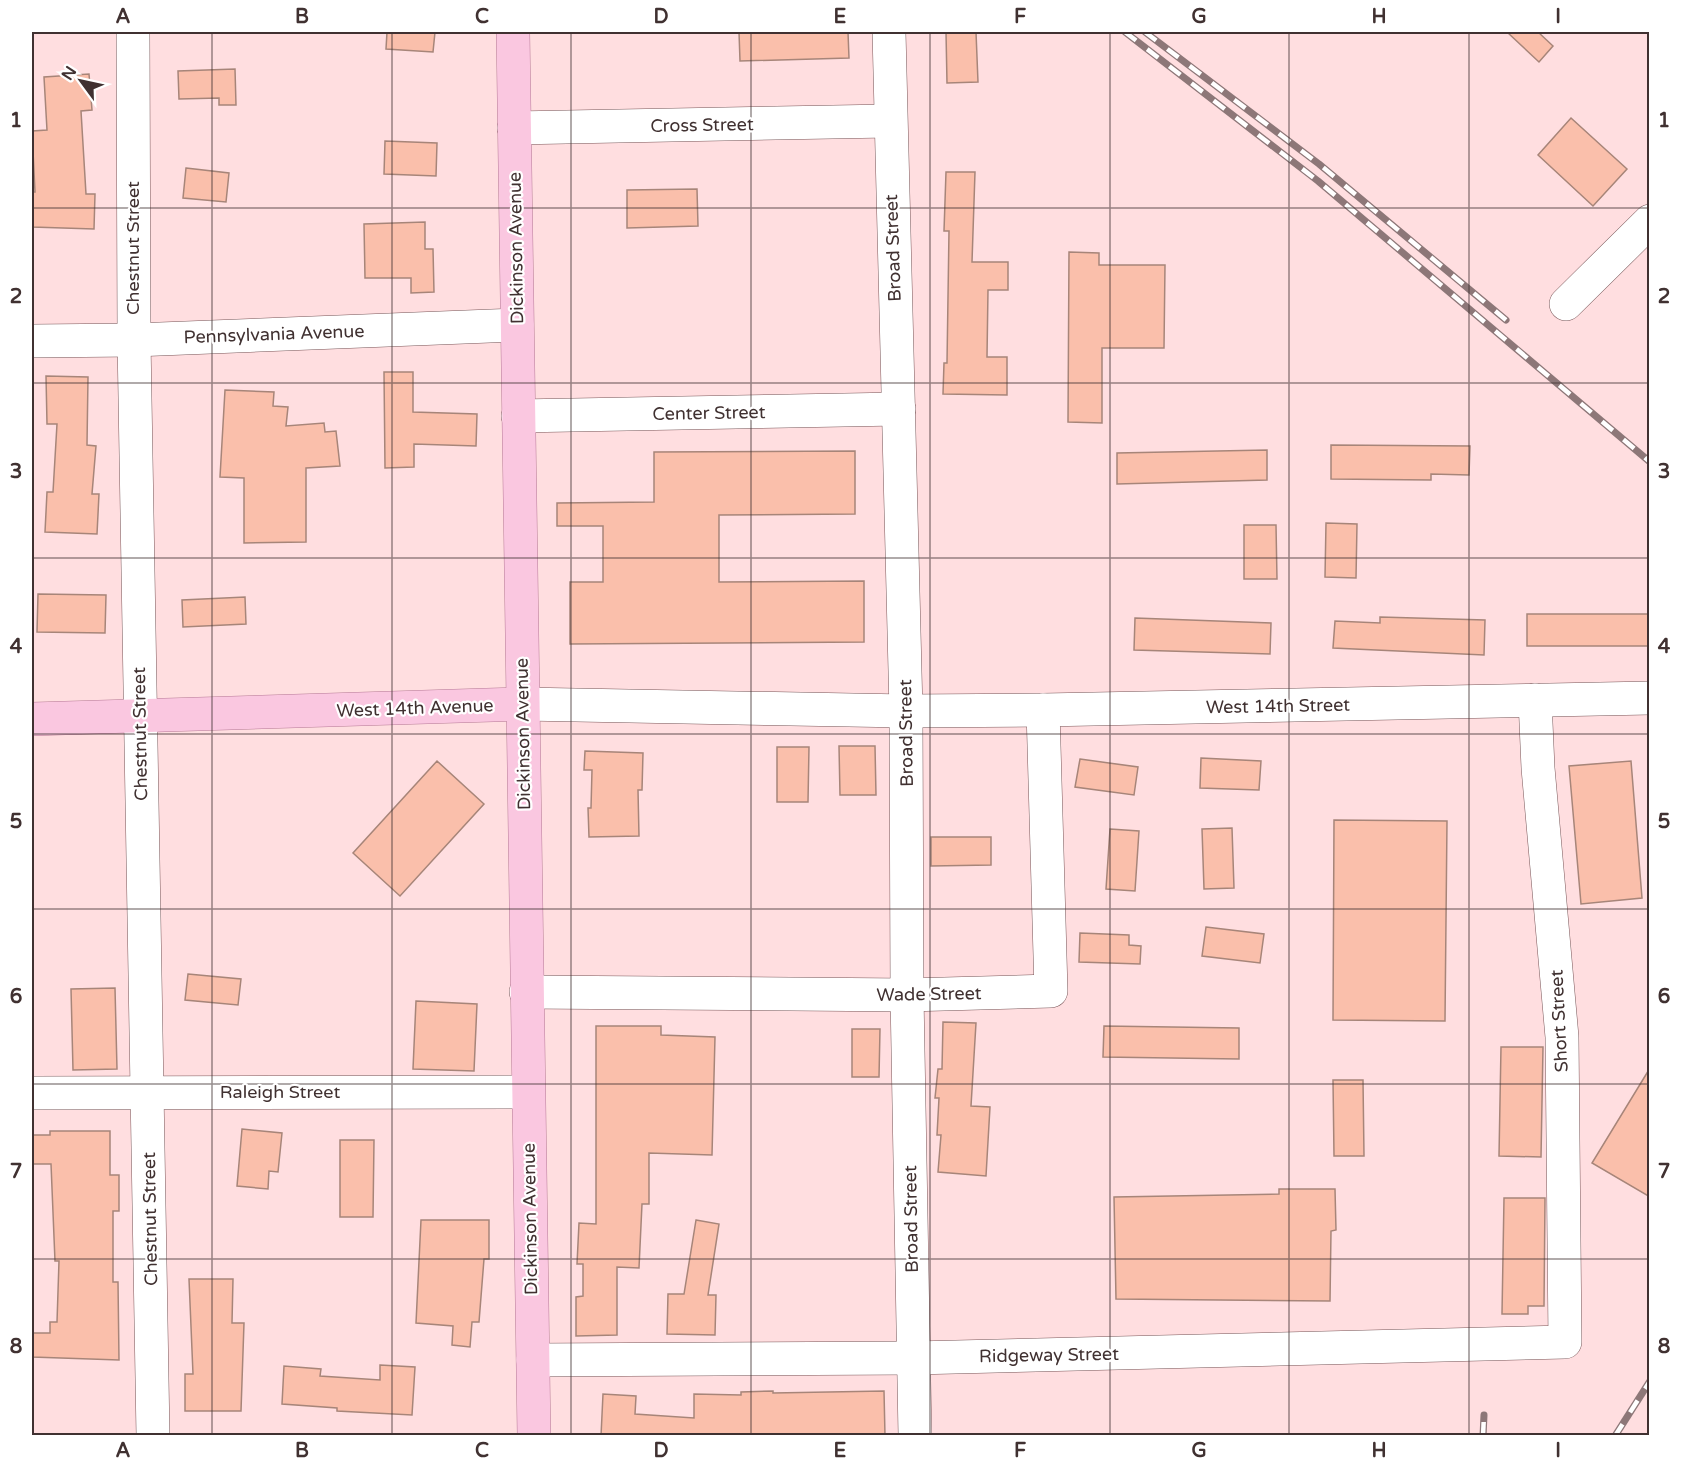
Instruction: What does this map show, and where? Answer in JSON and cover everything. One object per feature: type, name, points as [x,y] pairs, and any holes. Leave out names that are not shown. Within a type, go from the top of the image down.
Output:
[{"type":"main road","name":"Dickinson Avenue","points":[[513,32],[534,1436]]},
{"type":"main road","name":"West 14th Avenue","points":[[32,719],[140,718],[522,704]]},
{"type":"street","name":"Chestnut Street","points":[[133,32],[134,340],[149,1093],[153,1436]]},
{"type":"street","name":"Broad Street","points":[[889,32],[889,121],[906,711],[907,995],[915,1436]]},
{"type":"street","name":"Cross Street","points":[[514,128],[889,121]]},
{"type":"street","points":[[1566,304],[1650,221]]},
{"type":"street","name":"Pennsylvania Avenue","points":[[32,340],[134,340],[517,325]]},
{"type":"street","name":"Center Street","points":[[518,416],[899,409]]},
{"type":"street","name":"West 14th Street","points":[[906,711],[1650,698]]},
{"type":"street","name":"Short Street","points":[[1535,700],[1538,768],[1562,1037],[1564,1342]]},
{"type":"street","name":"West 14th Avenue","points":[[522,704],[906,711]]},
{"type":"street","name":"Wade Street","points":[[526,992],[907,995],[1051,991],[1043,710]]},
{"type":"street","name":"Raleigh Street","points":[[32,1093],[528,1092]]},
{"type":"street","name":"Ridgeway Street","points":[[533,1360],[914,1358],[1564,1342]]},
{"type":"building","points":[[387,32],[435,32],[433,52],[386,49]]},
{"type":"building","points":[[739,32],[848,32],[849,58],[740,61]]},
{"type":"building","points":[[946,32],[976,32],[978,82],[947,83]]},
{"type":"building","points":[[1507,32],[1538,32],[1553,46],[1539,62]]},
{"type":"building","points":[[235,69],[236,105],[219,105],[219,98],[179,99],[178,71]]},
{"type":"building","points":[[89,74],[92,110],[81,111],[86,194],[95,194],[94,229],[32,227],[32,192],[35,192],[32,131],[47,130],[44,77]]},
{"type":"building","points":[[1571,118],[1627,169],[1593,206],[1538,155]]},
{"type":"building","points":[[385,141],[437,143],[436,176],[384,174]]},
{"type":"building","points":[[186,168],[229,173],[226,202],[183,198]]},
{"type":"building","points":[[946,172],[975,172],[972,262],[1008,262],[1008,290],[988,290],[987,357],[1007,357],[1007,395],[943,394],[944,363],[947,363],[949,231],[944,231]]},
{"type":"building","points":[[697,189],[698,226],[627,228],[627,190]]},
{"type":"building","points":[[425,222],[425,249],[433,249],[434,292],[411,293],[411,278],[365,278],[364,224]]},
{"type":"building","points":[[1069,252],[1099,253],[1099,265],[1165,265],[1164,348],[1102,348],[1102,423],[1068,422]]},
{"type":"building","points":[[384,372],[413,372],[413,412],[477,414],[476,446],[414,444],[414,467],[385,468]]},
{"type":"building","points":[[46,376],[88,377],[87,445],[96,446],[92,494],[99,494],[97,534],[45,532],[47,492],[53,492],[57,424],[47,424]]},
{"type":"building","points":[[225,390],[274,392],[273,406],[288,407],[286,426],[324,423],[325,432],[336,431],[340,466],[306,468],[306,542],[244,543],[244,478],[220,477]]},
{"type":"building","points":[[1331,445],[1470,446],[1469,475],[1431,474],[1431,480],[1331,479]]},
{"type":"building","points":[[1267,450],[1267,480],[1117,484],[1117,453]]},
{"type":"building","points":[[855,451],[855,514],[719,515],[719,582],[864,581],[864,642],[570,644],[570,582],[603,582],[603,526],[557,526],[557,503],[654,502],[654,452]]},
{"type":"building","points":[[1326,523],[1357,524],[1356,578],[1325,577]]},
{"type":"building","points":[[1244,525],[1276,525],[1277,579],[1244,579]]},
{"type":"building","points":[[38,594],[106,595],[105,633],[37,632]]},
{"type":"building","points":[[245,597],[246,624],[183,627],[182,600]]},
{"type":"building","points":[[1527,614],[1650,614],[1650,646],[1527,646]]},
{"type":"building","points":[[1380,617],[1485,620],[1484,655],[1333,648],[1335,621],[1380,623]]},
{"type":"building","points":[[1135,618],[1271,623],[1270,654],[1134,650]]},
{"type":"building","points":[[839,746],[875,746],[876,795],[840,795]]},
{"type":"building","points":[[777,747],[809,747],[808,802],[777,802]]},
{"type":"building","points":[[585,751],[643,753],[642,790],[638,790],[639,836],[589,837],[588,808],[591,808],[592,770],[584,770]]},
{"type":"building","points":[[1201,758],[1261,761],[1259,790],[1200,788]]},
{"type":"building","points":[[1080,759],[1138,767],[1134,795],[1075,787]]},
{"type":"building","points":[[437,761],[484,804],[400,896],[353,853]]},
{"type":"building","points":[[1631,761],[1642,898],[1581,904],[1569,766]]},
{"type":"building","points":[[1334,820],[1447,821],[1445,1021],[1333,1020]]},
{"type":"building","points":[[1232,828],[1234,888],[1204,889],[1202,829]]},
{"type":"building","points":[[1110,829],[1139,831],[1135,891],[1106,889]]},
{"type":"building","points":[[931,837],[991,837],[991,865],[931,866]]},
{"type":"building","points":[[1206,927],[1264,934],[1260,963],[1202,956]]},
{"type":"building","points":[[1080,933],[1129,935],[1129,945],[1141,946],[1140,964],[1079,962]]},
{"type":"building","points":[[188,974],[241,979],[238,1005],[185,1000]]},
{"type":"building","points":[[115,988],[117,1069],[73,1070],[71,989]]},
{"type":"building","points":[[416,1001],[477,1004],[474,1071],[413,1069]]},
{"type":"building","points":[[943,1022],[976,1023],[971,1106],[990,1107],[986,1176],[938,1172],[941,1135],[937,1135],[939,1098],[935,1098],[938,1069],[942,1069]]},
{"type":"building","points":[[596,1026],[661,1026],[661,1035],[715,1037],[712,1155],[649,1153],[649,1204],[642,1204],[639,1268],[617,1267],[617,1335],[576,1336],[576,1297],[583,1296],[583,1264],[577,1264],[579,1223],[596,1224]]},
{"type":"building","points":[[1104,1026],[1239,1028],[1239,1059],[1103,1057]]},
{"type":"building","points":[[852,1029],[880,1029],[879,1077],[852,1077]]},
{"type":"building","points":[[1501,1047],[1543,1047],[1541,1157],[1499,1156]]},
{"type":"building","points":[[1650,1068],[1650,1197],[1592,1163]]},
{"type":"building","points":[[1333,1080],[1363,1080],[1364,1156],[1334,1156]]},
{"type":"building","points":[[242,1129],[282,1133],[278,1172],[269,1171],[268,1189],[237,1186]]},
{"type":"building","points":[[50,1131],[110,1131],[110,1175],[119,1175],[119,1211],[113,1211],[113,1282],[118,1282],[119,1360],[32,1357],[32,1333],[50,1333],[50,1322],[57,1322],[59,1261],[55,1261],[51,1164],[32,1164],[32,1135],[50,1135]]},
{"type":"building","points":[[340,1140],[374,1140],[373,1217],[340,1217]]},
{"type":"building","points":[[1279,1189],[1335,1189],[1336,1230],[1331,1231],[1330,1301],[1116,1299],[1114,1197],[1279,1194]]},
{"type":"building","points":[[1504,1198],[1545,1198],[1544,1306],[1528,1306],[1528,1314],[1502,1314]]},
{"type":"building","points":[[421,1220],[489,1220],[489,1259],[484,1259],[479,1322],[472,1322],[470,1347],[452,1345],[453,1326],[416,1323]]},
{"type":"building","points":[[696,1220],[719,1224],[708,1295],[716,1295],[715,1335],[667,1334],[668,1294],[684,1294]]},
{"type":"building","points":[[189,1279],[233,1279],[232,1323],[244,1323],[241,1411],[185,1411],[185,1374],[193,1374]]},
{"type":"building","points":[[380,1365],[415,1367],[412,1415],[337,1411],[337,1408],[282,1404],[284,1366],[321,1369],[320,1376],[380,1380]]},
{"type":"building","points":[[773,1391],[773,1393],[884,1391],[885,1436],[601,1436],[603,1394],[636,1396],[635,1414],[694,1418],[694,1394],[741,1395],[741,1392]]},
{"type":"railway","points":[[1125,32],[1318,181],[1650,462]]},
{"type":"railway","points":[[1145,32],[1319,164],[1506,320]]},
{"type":"railway","points":[[1615,1436],[1650,1381]]},
{"type":"railway","points":[[1483,1436],[1484,1415]]}]
